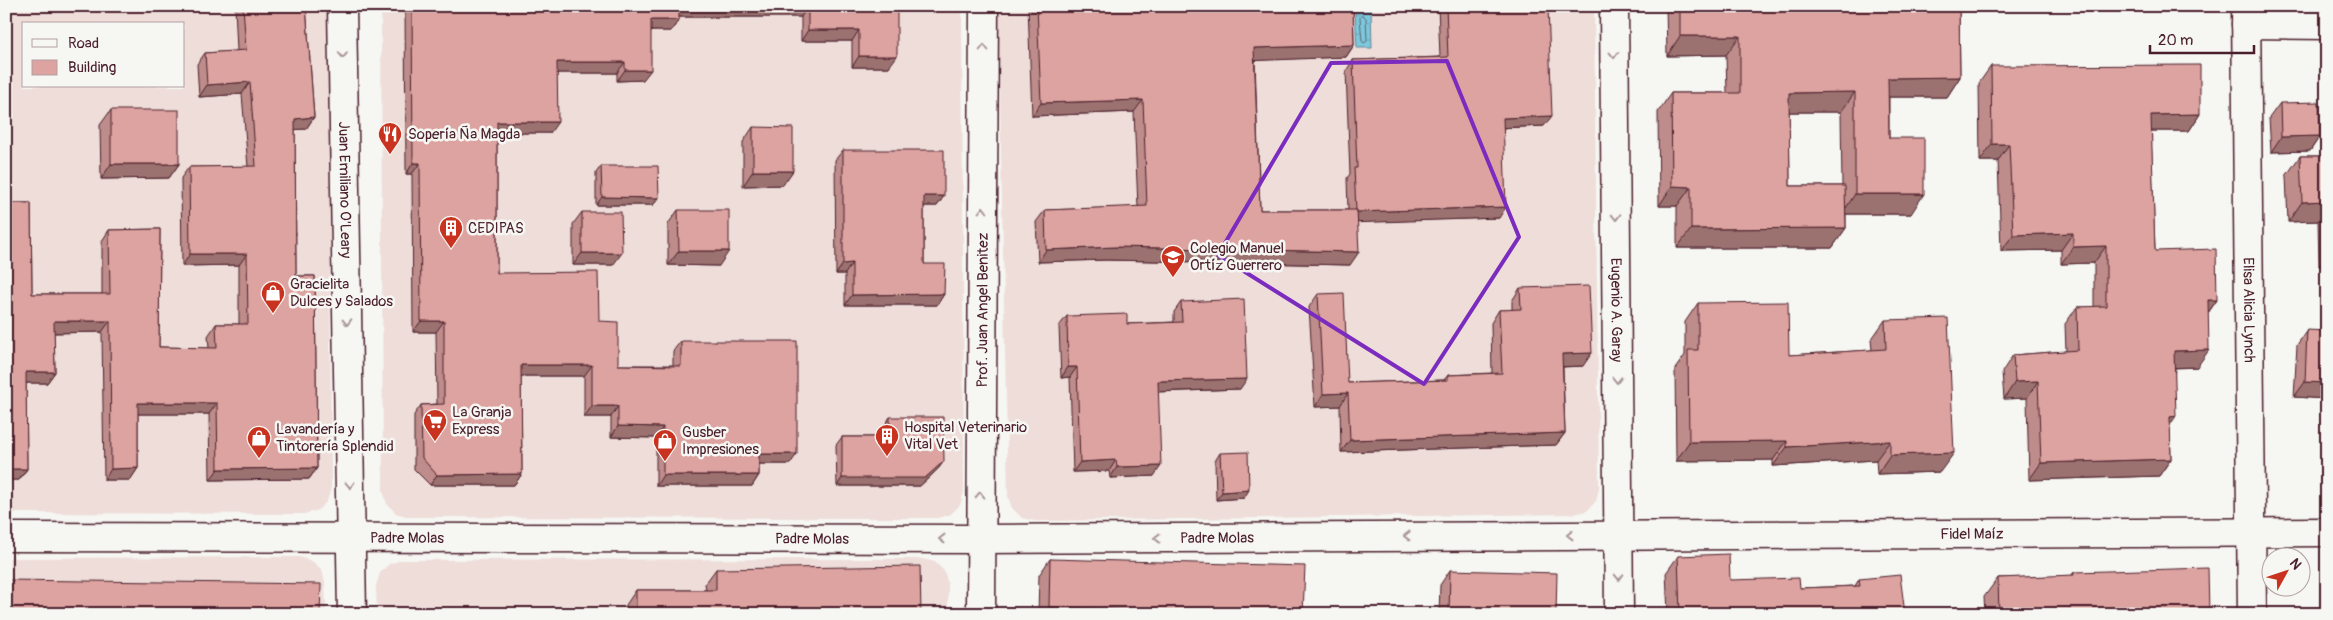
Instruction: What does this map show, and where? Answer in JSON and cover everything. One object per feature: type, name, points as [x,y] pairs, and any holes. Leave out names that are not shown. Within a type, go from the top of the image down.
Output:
[{"type":"street","name":"Juan Emiliano O'Leary","points":[[342,6],[352,614]]},
{"type":"street","name":"Prof. Juan Angel Benitez","points":[[981,614],[984,6]]},
{"type":"street","name":"Eugenio A. Garay","points":[[1614,6],[1619,614]]},
{"type":"street","points":[[2246,15],[2327,25]]},
{"type":"street","name":"Elisa Alicia Lynch","points":[[2246,15],[2252,614]]},
{"type":"street","name":"Fidel Maíz","points":[[1619,535],[2327,532]]},
{"type":"street","name":"Padre Molas","points":[[6,537],[980,539],[1619,535]]},
{"type":"highlighted area","points":[[1447,61],[1519,237],[1424,384],[1218,255],[1331,63]]},
{"type":"shaded area","points":[[6,6],[329,6],[331,488],[327,501],[318,510],[305,514],[6,513]]},
{"type":"shaded area","points":[[381,6],[962,6],[964,492],[960,505],[951,514],[938,518],[409,517],[396,513],[387,504],[383,491]]},
{"type":"shaded area","points":[[998,6],[1594,6],[1599,488],[1596,501],[1587,511],[1574,514],[1035,521],[1022,518],[1012,508],[1008,496]]},
{"type":"shaded area","points":[[299,557],[312,561],[322,570],[325,583],[326,614],[6,614],[6,558]]},
{"type":"shaded area","points":[[922,559],[935,562],[944,571],[948,584],[948,614],[377,614],[376,586],[380,573],[389,564],[402,560]]},
{"type":"water","points":[[1355,10],[1371,10],[1372,48],[1357,48]]},
{"type":"building","points":[[6,6],[10,6],[10,40],[6,40]]},
{"type":"building","points":[[243,6],[306,6],[314,117],[295,119],[296,276],[315,276],[317,468],[218,469],[217,403],[138,403],[138,468],[111,469],[110,321],[54,321],[55,372],[26,372],[27,469],[6,469],[6,203],[31,203],[32,294],[110,294],[109,230],[160,229],[159,347],[217,348],[216,324],[248,324],[247,254],[190,254],[189,167],[256,166],[250,82],[207,85],[205,53],[246,50]]},
{"type":"building","points":[[412,6],[679,6],[679,20],[651,20],[651,70],[625,70],[625,62],[557,62],[558,122],[497,122],[497,273],[598,272],[599,321],[618,322],[618,365],[681,366],[681,341],[797,341],[797,454],[759,454],[759,475],[663,475],[663,427],[618,426],[618,406],[592,406],[592,365],[521,365],[522,474],[437,475],[422,458],[421,405],[444,404],[444,321],[421,321],[420,163],[413,163]]},
{"type":"building","points":[[808,6],[897,6],[897,56],[859,56],[859,30],[808,30]]},
{"type":"building","points":[[1037,6],[1353,6],[1354,45],[1254,48],[1260,210],[1357,210],[1359,252],[1115,247],[1046,250],[1045,210],[1147,206],[1143,100],[1041,103]]},
{"type":"building","points":[[1446,6],[1548,7],[1552,116],[1503,118],[1506,207],[1357,212],[1354,168],[1357,168],[1353,60],[1448,57]]},
{"type":"building","points":[[1680,6],[1959,6],[1960,77],[1888,78],[1889,138],[1924,138],[1924,194],[1855,194],[1855,92],[1789,93],[1790,186],[1845,186],[1846,228],[1691,229],[1691,187],[1672,186],[1671,93],[1740,93],[1740,36],[1680,36]]},
{"type":"building","points":[[2200,65],[2200,114],[2151,115],[2155,251],[2216,249],[2217,300],[2208,300],[2209,350],[2174,351],[2176,416],[2170,417],[2171,459],[2041,463],[2038,381],[2015,382],[2013,355],[2078,350],[2077,307],[2106,306],[2106,246],[2073,247],[2073,233],[2013,235],[2009,144],[1992,144],[1991,66]]},
{"type":"building","points":[[2319,102],[2320,136],[2281,137],[2280,103]]},
{"type":"building","points":[[111,110],[179,110],[179,164],[111,164]]},
{"type":"building","points":[[753,127],[793,128],[793,171],[753,171]]},
{"type":"building","points":[[843,150],[944,150],[944,196],[924,196],[924,264],[945,264],[944,294],[852,295],[852,263],[843,264]]},
{"type":"building","points":[[2300,156],[2327,156],[2327,201],[2302,202]]},
{"type":"building","points":[[601,166],[658,166],[659,198],[602,197]]},
{"type":"building","points":[[678,210],[729,210],[729,251],[679,251]]},
{"type":"building","points":[[582,212],[621,212],[622,253],[582,253]]},
{"type":"building","points":[[1589,286],[1592,353],[1562,354],[1565,433],[1350,440],[1348,393],[1323,394],[1318,294],[1344,293],[1348,383],[1448,380],[1448,375],[1502,373],[1499,310],[1521,309],[1520,288]]},
{"type":"building","points":[[1244,299],[1247,379],[1158,381],[1161,466],[1117,467],[1116,460],[1080,462],[1077,367],[1068,367],[1067,316],[1127,314],[1127,324],[1182,322],[1181,302]]},
{"type":"building","points":[[1788,302],[1789,355],[1886,349],[1885,320],[1948,318],[1954,453],[1890,455],[1890,441],[1787,447],[1787,441],[1689,442],[1688,350],[1698,350],[1698,303]]},
{"type":"building","points":[[2307,330],[2327,331],[2327,383],[2305,382]]},
{"type":"building","name":"Hospital Veterinario Vital Vet","points":[[890,417],[943,417],[944,461],[925,478],[842,478],[842,437],[890,437]]},
{"type":"building","points":[[1248,452],[1249,490],[1222,492],[1220,453]]},
{"type":"building","points":[[1729,554],[1730,580],[1799,578],[1800,588],[1860,586],[1859,579],[1900,575],[1905,614],[1680,614],[1678,556]]},
{"type":"building","points":[[1050,559],[1305,566],[1303,614],[1215,614],[1215,612],[1049,607]]},
{"type":"building","points":[[920,566],[921,614],[636,614],[636,590],[716,590],[716,569]]},
{"type":"building","points":[[2208,568],[2209,614],[1999,614],[1998,578],[2074,575],[2074,572]]},
{"type":"building","points":[[1450,570],[1557,573],[1556,614],[1449,614]]},
{"type":"building","points":[[6,580],[321,584],[320,614],[6,614]]},
{"type":"place","name":"Sopería Ña Magda","points":[[390,155]]},
{"type":"place","name":"CEDIPAS","points":[[451,249]]},
{"type":"place","name":"Colegio Manuel Ortíz Guerrero","points":[[1173,278]]},
{"type":"place","name":"Gracielita Dulces y Salados","points":[[273,314]]},
{"type":"place","name":"La Granja Express","points":[[435,442]]},
{"type":"place","name":"Hospital Veterinario Vital Vet","points":[[887,457]]},
{"type":"place","name":"Lavandería y Tintorería Splendid","points":[[259,459]]},
{"type":"place","name":"Gusber Impresiones","points":[[665,462]]}]
